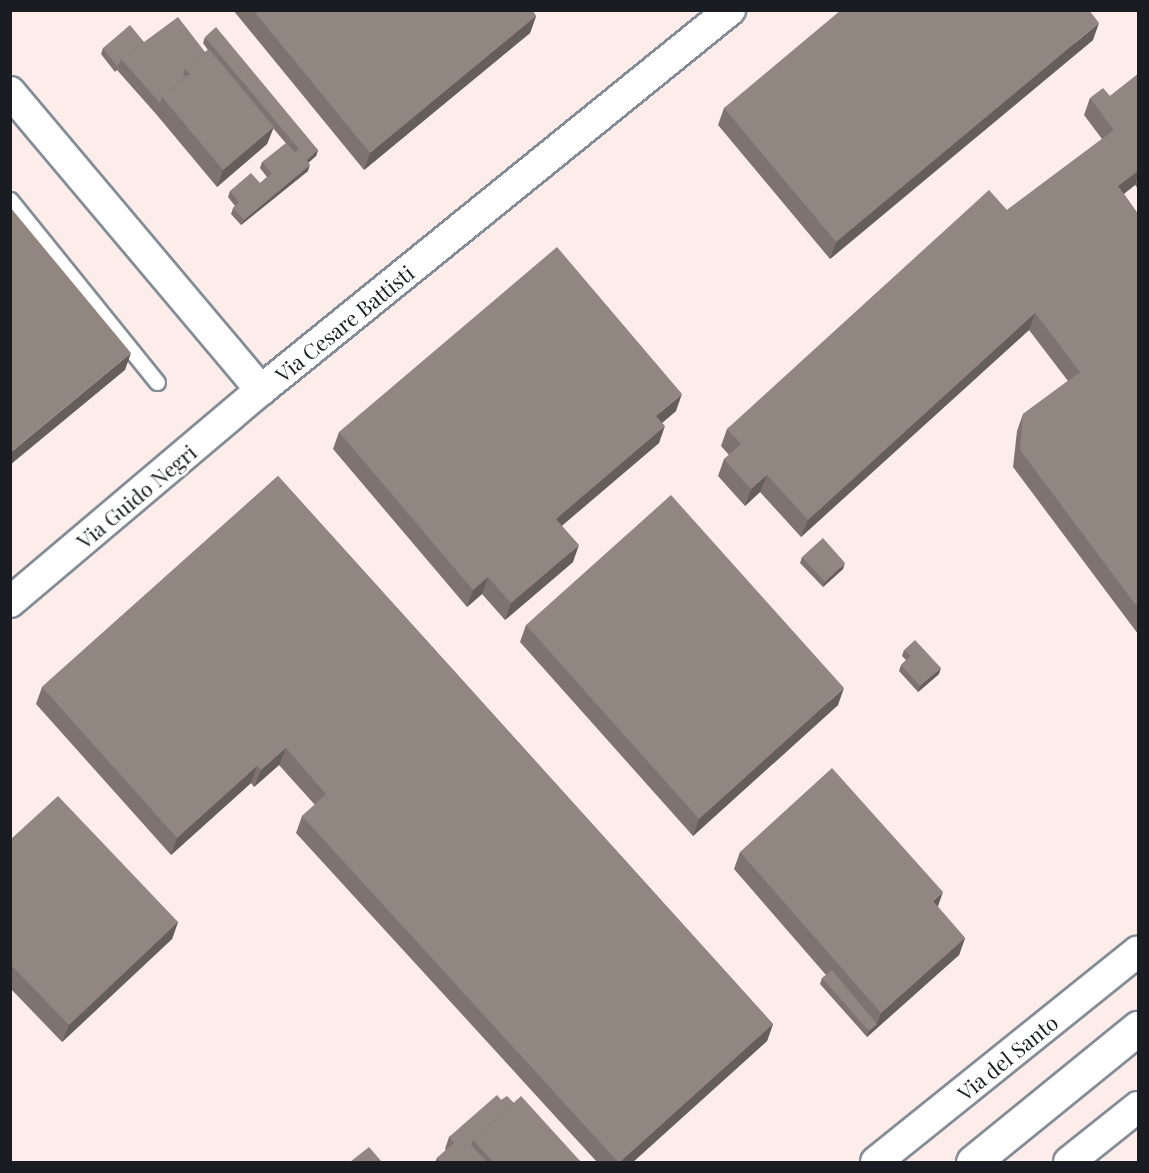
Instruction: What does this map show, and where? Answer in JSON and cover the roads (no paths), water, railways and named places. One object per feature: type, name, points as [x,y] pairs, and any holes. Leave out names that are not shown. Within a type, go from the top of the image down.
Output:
[{"type":"street","name":"Via Cesare Battisti","points":[[10,92],[261,390],[730,10]]},
{"type":"street","name":"Via Guido Negri","points":[[10,602],[261,390]]},
{"type":"street","name":"Via del Santo","points":[[876,1162],[1138,951]]},
{"type":"street","points":[[973,1162],[1138,1028]]},
{"type":"street","points":[[1069,1162],[1138,1107]]},
{"type":"lane","points":[[10,200],[157,382]]}]
